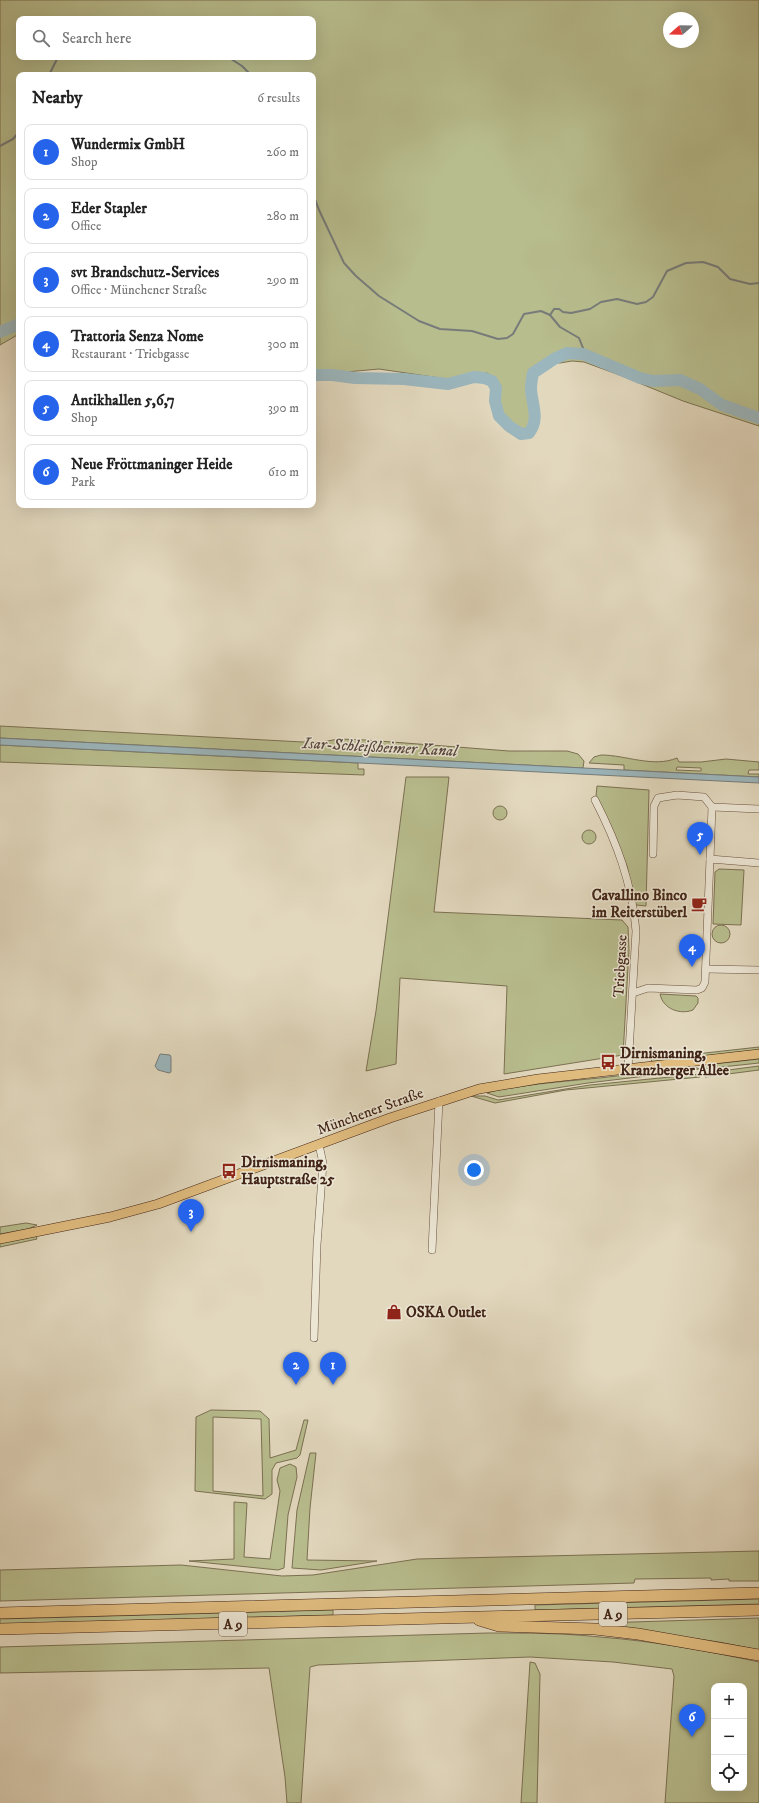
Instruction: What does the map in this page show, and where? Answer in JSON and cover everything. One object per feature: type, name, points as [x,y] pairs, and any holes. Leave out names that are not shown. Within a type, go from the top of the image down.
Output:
[{"type":"highway","name":"A 9","points":[[0,1613],[759,1593]]},
{"type":"highway","name":"A 9","points":[[0,1629],[759,1610]]},
{"type":"highway","points":[[467,1617],[499,1626],[587,1628],[638,1634],[759,1654]]},
{"type":"main road","name":"Münchener Straße","points":[[0,1239],[110,1217],[158,1204],[319,1145],[478,1090],[514,1083],[759,1054]]},
{"type":"street","points":[[633,993],[648,988],[697,990],[702,988],[705,982],[712,807],[704,797],[677,795],[658,798],[654,806],[653,854]]},
{"type":"street","name":"Triebgasse","points":[[596,800],[624,867],[634,910],[636,931],[628,1069]]},
{"type":"street","points":[[712,807],[759,809]]},
{"type":"street","points":[[710,859],[759,863]]},
{"type":"street","points":[[706,969],[759,970]]},
{"type":"street","points":[[432,1250],[438,1104]]},
{"type":"street","points":[[314,1338],[317,1245],[323,1163],[319,1145]]},
{"type":"green space","points":[[0,0],[759,0],[759,426],[683,401],[584,362],[550,362],[537,365],[529,373],[532,419],[531,426],[526,429],[519,430],[504,419],[499,409],[498,381],[487,373],[447,379],[379,369],[316,375],[316,72],[16,72],[16,336],[0,345]]},
{"type":"green space","points":[[0,726],[303,742],[322,742],[339,739],[509,751],[567,751],[578,754],[584,761],[583,768],[0,738]]},
{"type":"green space","points":[[0,745],[358,763],[358,769],[364,769],[364,775],[0,762]]},
{"type":"green space","points":[[601,755],[659,762],[677,758],[679,762],[701,762],[726,759],[759,762],[759,770],[749,770],[748,774],[759,774],[759,777],[624,770],[624,765],[589,763],[594,757]],"holes":[[[677,767],[701,768],[701,771],[676,770]]]},
{"type":"green space","points":[[406,777],[449,777],[434,912],[622,920],[628,927],[629,950],[623,1055],[504,1074],[507,986],[400,978],[396,1064],[366,1071],[376,1011]]},
{"type":"green space","points":[[597,786],[649,790],[646,906],[636,905],[627,866],[612,828],[596,796]]},
{"type":"green space","points":[[497,806],[503,806],[507,810],[507,816],[503,820],[497,820],[493,816],[493,810]]},
{"type":"green space","points":[[586,830],[592,830],[596,834],[596,840],[592,844],[586,844],[582,840],[582,834]]},
{"type":"green space","points":[[719,869],[744,870],[741,925],[713,924],[715,872]]},
{"type":"green space","points":[[721,925],[727,928],[730,934],[727,940],[721,943],[715,940],[712,934],[715,928]]},
{"type":"green space","points":[[660,994],[696,996],[698,998],[698,1003],[693,1010],[683,1012],[673,1010],[665,1004]]},
{"type":"green space","points":[[759,1047],[759,1050],[652,1062],[651,1059]]},
{"type":"green space","points":[[759,1059],[759,1063],[703,1069],[705,1065]]},
{"type":"green space","points":[[693,1066],[699,1069],[652,1075],[655,1070]]},
{"type":"green space","points":[[759,1066],[759,1070],[705,1077],[705,1073]]},
{"type":"green space","points":[[649,1071],[649,1074],[646,1076],[588,1083],[499,1097],[487,1093],[524,1086],[618,1076]]},
{"type":"green space","points":[[700,1074],[700,1077],[566,1090],[495,1103],[471,1096],[485,1096],[498,1100],[590,1085]]},
{"type":"green space","points":[[26,1223],[37,1225],[28,1229],[0,1234],[0,1227]]},
{"type":"green space","points":[[36,1236],[37,1239],[0,1247],[0,1243]]},
{"type":"green space","points":[[211,1410],[260,1411],[269,1419],[270,1458],[296,1450],[304,1420],[308,1420],[300,1455],[297,1458],[276,1463],[272,1470],[272,1494],[265,1499],[195,1491],[196,1417]],"holes":[[[213,1417],[261,1419],[263,1496],[213,1491]]]},
{"type":"green space","points":[[310,1453],[316,1453],[310,1508],[307,1560],[377,1561],[321,1570],[292,1568],[297,1510]]},
{"type":"green space","points":[[290,1464],[296,1467],[297,1477],[288,1515],[284,1568],[278,1570],[189,1561],[234,1559],[234,1502],[247,1503],[244,1557],[270,1559],[280,1491],[277,1480],[280,1468]]},
{"type":"green space","points":[[759,1551],[759,1581],[729,1581],[729,1579],[711,1580],[711,1578],[635,1579],[634,1583],[0,1601],[0,1570],[181,1565],[282,1576],[313,1575],[417,1559]]},
{"type":"green space","points":[[759,1599],[759,1604],[535,1610],[535,1605]]},
{"type":"green space","points":[[333,1610],[333,1615],[0,1624],[0,1619]]},
{"type":"green space","points":[[759,1618],[759,1650],[719,1642],[601,1625],[601,1623]]},
{"type":"green space","points":[[530,1633],[620,1639],[680,1647],[759,1662],[759,1803],[665,1803],[674,1676],[672,1669],[613,1662],[530,1657],[318,1665],[310,1667],[301,1803],[287,1803],[285,1777],[269,1668],[0,1673],[0,1647]]},
{"type":"green space","points":[[530,1662],[535,1663],[540,1674],[537,1803],[521,1803]]},
{"type":"water","points":[[0,738],[759,777],[759,783],[0,745]]},
{"type":"water","points":[[160,1054],[170,1055],[171,1072],[169,1073],[158,1070],[155,1066]]},
{"type":"waterway","points":[[50,72],[56,60]]},
{"type":"waterway","points":[[233,60],[248,72]]},
{"type":"waterway","points":[[0,146],[13,139],[16,136]]},
{"type":"waterway","points":[[316,202],[344,263],[356,276],[379,296],[419,321],[440,329],[472,331],[498,339],[507,338],[513,334],[524,314],[541,311],[550,315],[560,327],[579,338],[583,348],[583,354]]},
{"type":"waterway","points":[[550,315],[554,309],[571,313],[590,309],[601,302],[617,299],[637,304],[646,302],[653,297],[667,271],[686,263],[703,262],[718,267],[730,279],[750,284],[759,283]]},
{"type":"waterway","points":[[0,332],[16,325]]},
{"type":"waterway","points":[[316,375],[332,375],[355,378],[404,379],[448,384],[474,377],[484,378],[492,381],[496,388],[495,401],[499,416],[509,426],[521,434],[529,433],[535,417],[531,389],[533,373],[554,359],[567,353],[583,354],[640,378],[653,381],[680,380],[700,389],[722,405],[759,418]]},
{"type":"place","name":"Antikhallen 5,6,7","points":[[700,855]]},
{"type":"place","name":"Cavallino Binco im Reiterstüberl","points":[[699,904]]},
{"type":"place","name":"Trattoria Senza Nome","points":[[692,967]]},
{"type":"place","name":"Dirnismaning, Kranzberger Allee","points":[[608,1062]]},
{"type":"place","name":"Dirnismaning, Hauptstraße 25","points":[[229,1171]]},
{"type":"place","name":"svt Brandschutz-Services","points":[[191,1232]]},
{"type":"place","name":"OSKA Outlet","points":[[394,1312]]},
{"type":"place","name":"Eder Stapler","points":[[296,1385]]},
{"type":"place","name":"Wundermix GmbH","points":[[333,1385]]},
{"type":"place","name":"Neue Fröttmaninger Heide","points":[[692,1737]]},
{"type":"water label","name":"Isar-Schleißheimer Kanal","points":[[380,746]]}]
